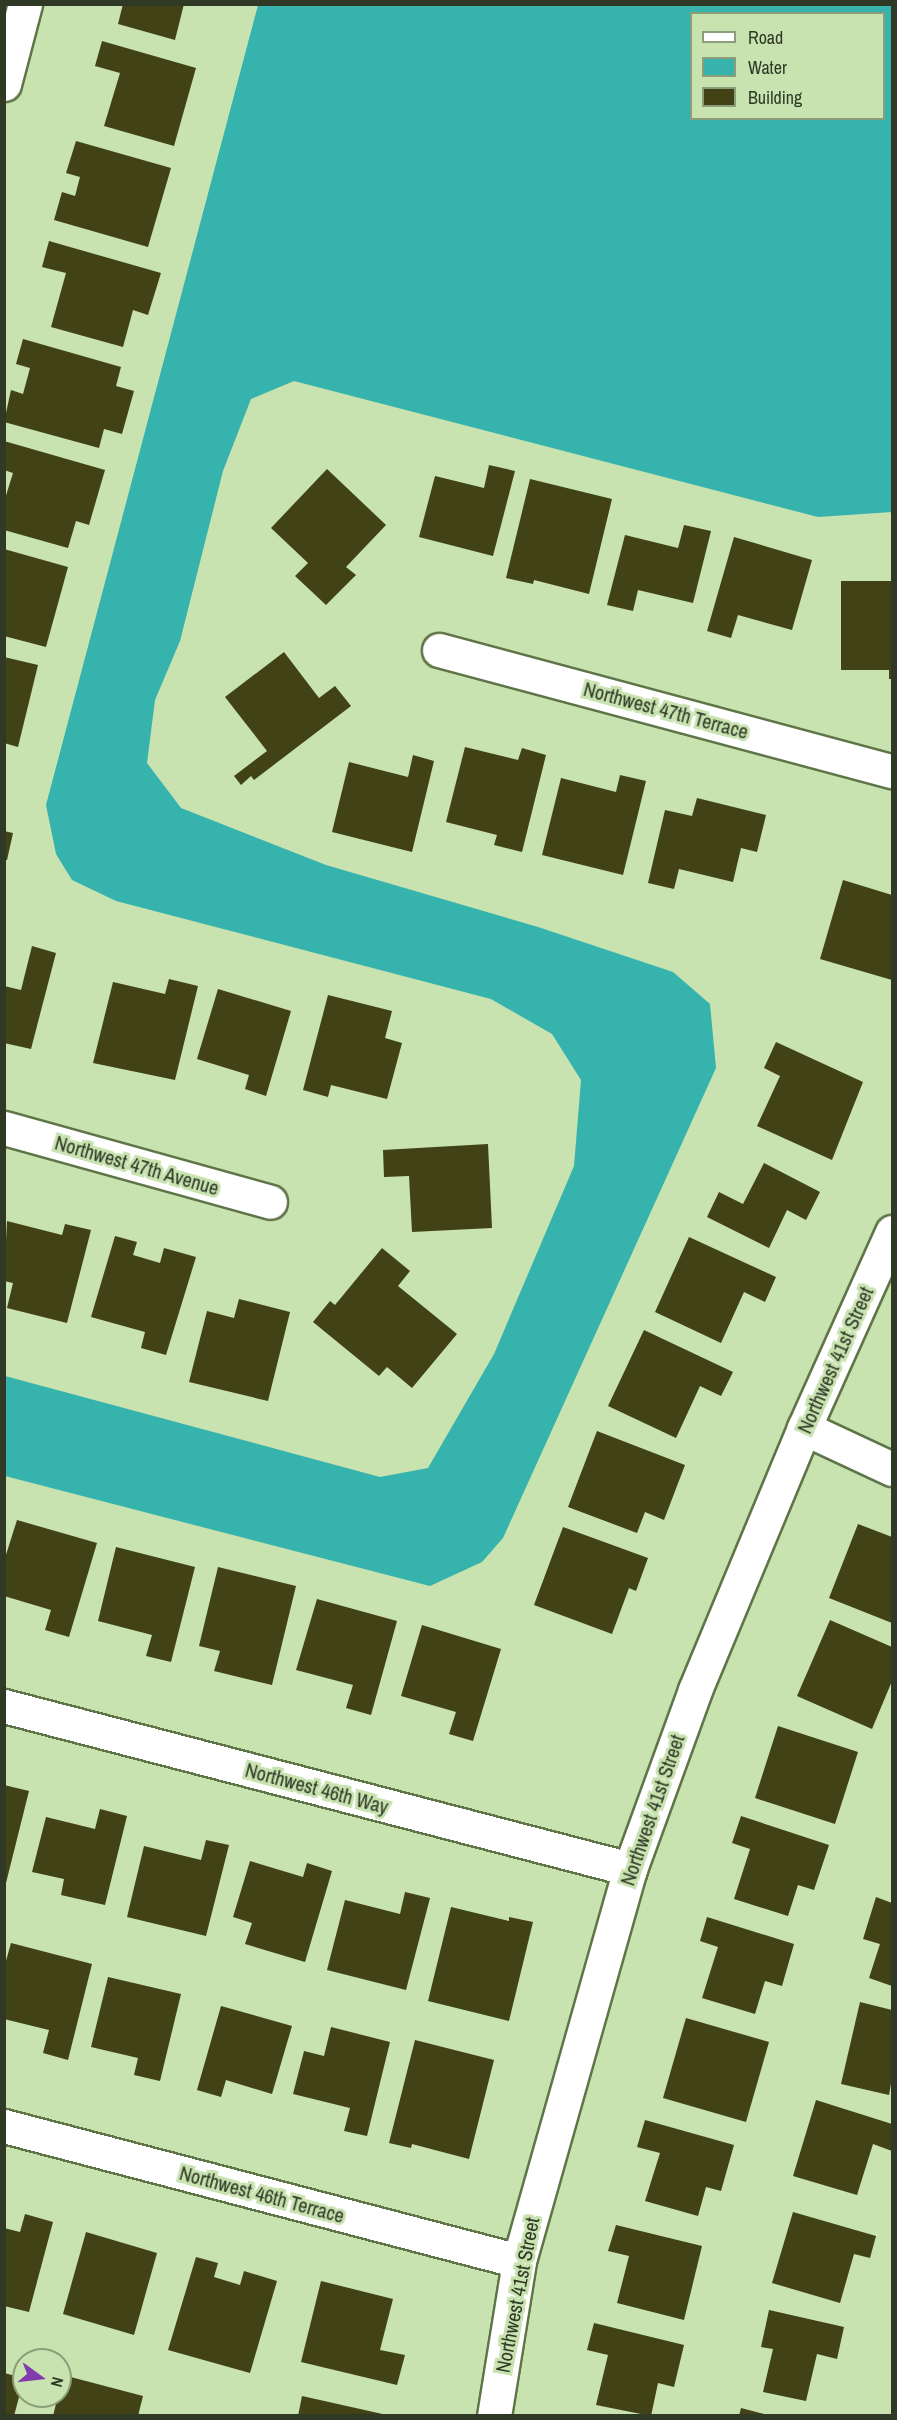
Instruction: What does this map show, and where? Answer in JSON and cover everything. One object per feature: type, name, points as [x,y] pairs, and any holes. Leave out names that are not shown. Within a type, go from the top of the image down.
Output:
[{"type":"street","points":[[4,84],[26,4]]},
{"type":"street","name":"Northwest 47th Terrace","points":[[439,650],[892,771]]},
{"type":"street","name":"Northwest 47th Avenue","points":[[4,1128],[270,1202]]},
{"type":"street","name":"Northwest 41st Street","points":[[494,2415],[519,2261],[630,1869],[695,1689],[804,1428],[892,1232]]},
{"type":"street","points":[[804,1428],[892,1469]]},
{"type":"street","name":"Northwest 46th Way","points":[[4,1706],[630,1869]]},
{"type":"street","name":"Northwest 46th Terrace","points":[[4,2126],[519,2261]]},
{"type":"water","points":[[258,5],[892,5],[892,512],[818,517],[294,381],[251,399],[223,471],[180,641],[155,700],[147,763],[181,808],[326,865],[538,927],[673,972],[710,1004],[716,1068],[503,1538],[482,1562],[430,1586],[5,1476],[5,1376],[380,1477],[428,1468],[494,1354],[574,1166],[581,1080],[552,1034],[491,999],[116,901],[72,880],[56,854],[46,805]]},
{"type":"building","points":[[123,4],[184,4],[175,40],[118,24]]},
{"type":"building","points":[[102,41],[196,68],[174,146],[104,126],[120,73],[95,66]]},
{"type":"building","points":[[76,141],[171,168],[148,247],[54,220],[62,192],[75,196],[80,177],[66,173]]},
{"type":"building","points":[[49,241],[161,273],[148,315],[133,310],[123,347],[51,327],[66,273],[42,267]]},
{"type":"building","points":[[23,339],[121,367],[116,386],[134,391],[122,434],[104,429],[99,448],[4,422],[11,390],[23,394],[30,368],[16,364]]},
{"type":"building","points":[[4,441],[105,470],[89,525],[76,521],[68,548],[4,530],[4,502],[13,473],[4,470]]},
{"type":"building","points":[[489,465],[515,471],[493,556],[419,537],[435,476],[484,488]]},
{"type":"building","points":[[327,469],[386,525],[346,567],[356,575],[326,605],[295,576],[308,563],[271,528]]},
{"type":"building","points":[[530,479],[612,499],[589,594],[534,580],[533,584],[506,578]]},
{"type":"building","points":[[684,525],[711,531],[693,603],[638,590],[633,611],[607,605],[625,535],[678,548]]},
{"type":"building","points":[[734,537],[812,560],[792,630],[738,615],[731,638],[707,631]]},
{"type":"building","points":[[4,549],[68,567],[46,647],[4,636]]},
{"type":"building","points":[[841,581],[892,581],[892,679],[889,679],[889,670],[841,670]]},
{"type":"building","points":[[284,652],[319,698],[335,686],[351,706],[254,780],[251,776],[241,785],[234,776],[267,751],[225,697]]},
{"type":"building","points":[[4,657],[38,665],[18,747],[4,743]]},
{"type":"building","points":[[465,747],[518,760],[522,748],[546,755],[522,852],[494,845],[497,835],[446,822]]},
{"type":"building","points":[[413,755],[434,761],[412,852],[332,832],[349,762],[408,777]]},
{"type":"building","points":[[620,775],[646,781],[623,875],[542,855],[561,778],[616,792]]},
{"type":"building","points":[[697,798],[766,815],[757,852],[741,848],[733,882],[679,869],[674,889],[648,883],[665,810],[692,816]]},
{"type":"building","points":[[4,831],[13,833],[7,860],[4,860]]},
{"type":"building","points":[[843,880],[892,895],[892,980],[820,959]]},
{"type":"building","points":[[32,946],[56,953],[31,1049],[4,1043],[4,986],[21,990]]},
{"type":"building","points":[[169,979],[198,986],[175,1080],[93,1063],[113,982],[165,994]]},
{"type":"building","points":[[218,989],[291,1011],[266,1096],[245,1089],[249,1075],[197,1059]]},
{"type":"building","points":[[328,995],[392,1011],[385,1038],[402,1043],[387,1099],[331,1085],[328,1097],[303,1090]]},
{"type":"building","points":[[776,1042],[863,1082],[832,1160],[757,1126],[780,1076],[764,1068]]},
{"type":"building","points":[[488,1144],[492,1228],[412,1232],[409,1176],[384,1177],[383,1150]]},
{"type":"building","points":[[764,1163],[820,1192],[806,1220],[787,1210],[769,1248],[707,1217],[719,1192],[743,1204]]},
{"type":"building","points":[[7,1221],[62,1235],[65,1224],[91,1230],[67,1323],[7,1308],[13,1283],[4,1281]]},
{"type":"building","points":[[115,1236],[137,1242],[133,1255],[160,1263],[164,1248],[196,1257],[166,1355],[141,1348],[145,1332],[91,1317]]},
{"type":"building","points":[[689,1237],[776,1277],[765,1302],[744,1292],[721,1343],[655,1312]]},
{"type":"building","points":[[382,1248],[410,1271],[398,1286],[457,1334],[412,1388],[387,1367],[379,1376],[313,1322],[330,1301],[335,1305]]},
{"type":"building","points":[[239,1299],[290,1312],[268,1401],[189,1382],[207,1311],[234,1318]]},
{"type":"building","points":[[644,1330],[733,1372],[721,1396],[700,1386],[676,1438],[608,1406]]},
{"type":"building","points":[[597,1431],[685,1465],[664,1520],[645,1512],[637,1533],[568,1507]]},
{"type":"building","points":[[17,1520],[97,1543],[69,1637],[45,1630],[51,1610],[4,1596],[4,1561]]},
{"type":"building","points":[[858,1524],[892,1537],[892,1623],[829,1598]]},
{"type":"building","points":[[563,1527],[648,1558],[636,1591],[629,1588],[612,1634],[534,1605]]},
{"type":"building","points":[[116,1547],[195,1567],[171,1662],[146,1656],[152,1635],[98,1621]]},
{"type":"building","points":[[218,1567],[296,1586],[272,1685],[214,1671],[220,1651],[199,1646]]},
{"type":"building","points":[[317,1599],[397,1621],[371,1715],[346,1708],[353,1685],[296,1670]]},
{"type":"building","points":[[830,1620],[892,1647],[892,1681],[872,1729],[797,1696]]},
{"type":"building","points":[[422,1625],[501,1649],[473,1741],[449,1734],[456,1712],[401,1696]]},
{"type":"building","points":[[778,1726],[858,1752],[835,1824],[755,1798]]},
{"type":"building","points":[[4,1785],[29,1791],[5,1887],[4,1887]]},
{"type":"building","points":[[100,1809],[127,1816],[105,1905],[61,1895],[64,1879],[32,1872],[46,1817],[95,1829]]},
{"type":"building","points":[[741,1816],[829,1845],[814,1890],[798,1885],[788,1916],[734,1899],[750,1849],[732,1843]]},
{"type":"building","points":[[206,1840],[229,1845],[206,1936],[127,1917],[144,1846],[201,1860]]},
{"type":"building","points":[[250,1861],[303,1877],[307,1863],[332,1871],[305,1962],[245,1944],[252,1923],[233,1917]]},
{"type":"building","points":[[405,1892],[430,1898],[406,1990],[327,1970],[345,1900],[400,1914]]},
{"type":"building","points":[[876,1897],[892,1903],[892,1986],[869,1978],[880,1944],[863,1939]]},
{"type":"building","points":[[451,1907],[509,1921],[509,1917],[533,1922],[509,2021],[428,2001]]},
{"type":"building","points":[[707,1917],[794,1944],[782,1986],[765,1981],[755,2014],[702,1998],[718,1947],[700,1941]]},
{"type":"building","points":[[11,1943],[92,1964],[68,2060],[43,2053],[49,2030],[4,2019],[4,1968]]},
{"type":"building","points":[[108,1977],[181,1994],[160,2081],[134,2075],[138,2058],[91,2047]]},
{"type":"building","points":[[860,2002],[892,2010],[892,2078],[889,2095],[841,2084]]},
{"type":"building","points":[[221,2006],[292,2026],[272,2094],[226,2080],[221,2097],[197,2090]]},
{"type":"building","points":[[686,2018],[769,2042],[746,2122],[663,2098]]},
{"type":"building","points":[[331,2027],[390,2042],[367,2136],[344,2131],[350,2108],[293,2094],[304,2051],[324,2056]]},
{"type":"building","points":[[415,2040],[494,2060],[469,2159],[412,2144],[411,2148],[389,2143]]},
{"type":"building","points":[[816,2100],[892,2124],[892,2151],[873,2144],[857,2195],[793,2176]]},
{"type":"building","points":[[645,2120],[734,2145],[721,2191],[706,2187],[698,2216],[645,2201],[660,2153],[637,2147]]},
{"type":"building","points":[[793,2212],[876,2236],[870,2258],[854,2254],[840,2303],[772,2283]]},
{"type":"building","points":[[25,2214],[53,2222],[29,2312],[4,2306],[4,2228],[20,2232]]},
{"type":"building","points":[[616,2225],[702,2246],[684,2320],[617,2303],[629,2256],[608,2251]]},
{"type":"building","points":[[86,2232],[157,2253],[134,2335],[63,2314]]},
{"type":"building","points":[[196,2257],[218,2263],[214,2277],[240,2285],[244,2271],[277,2281],[250,2373],[168,2350]]},
{"type":"building","points":[[321,2281],[393,2299],[380,2350],[405,2355],[397,2385],[301,2362]]},
{"type":"building","points":[[769,2310],[844,2327],[837,2359],[817,2354],[806,2401],[763,2392],[773,2349],[761,2347]]},
{"type":"building","points":[[594,2323],[684,2345],[674,2387],[658,2383],[651,2416],[596,2405],[608,2355],[587,2350]]},
{"type":"building","points":[[4,2373],[12,2375],[12,2408],[16,2408],[14,2416],[4,2416]]},
{"type":"building","points":[[72,2377],[143,2396],[138,2416],[53,2416],[55,2408],[72,2408]]},
{"type":"building","points":[[302,2396],[387,2415],[387,2416],[298,2416]]},
{"type":"building","points":[[741,2408],[768,2415],[768,2416],[739,2416]]}]
